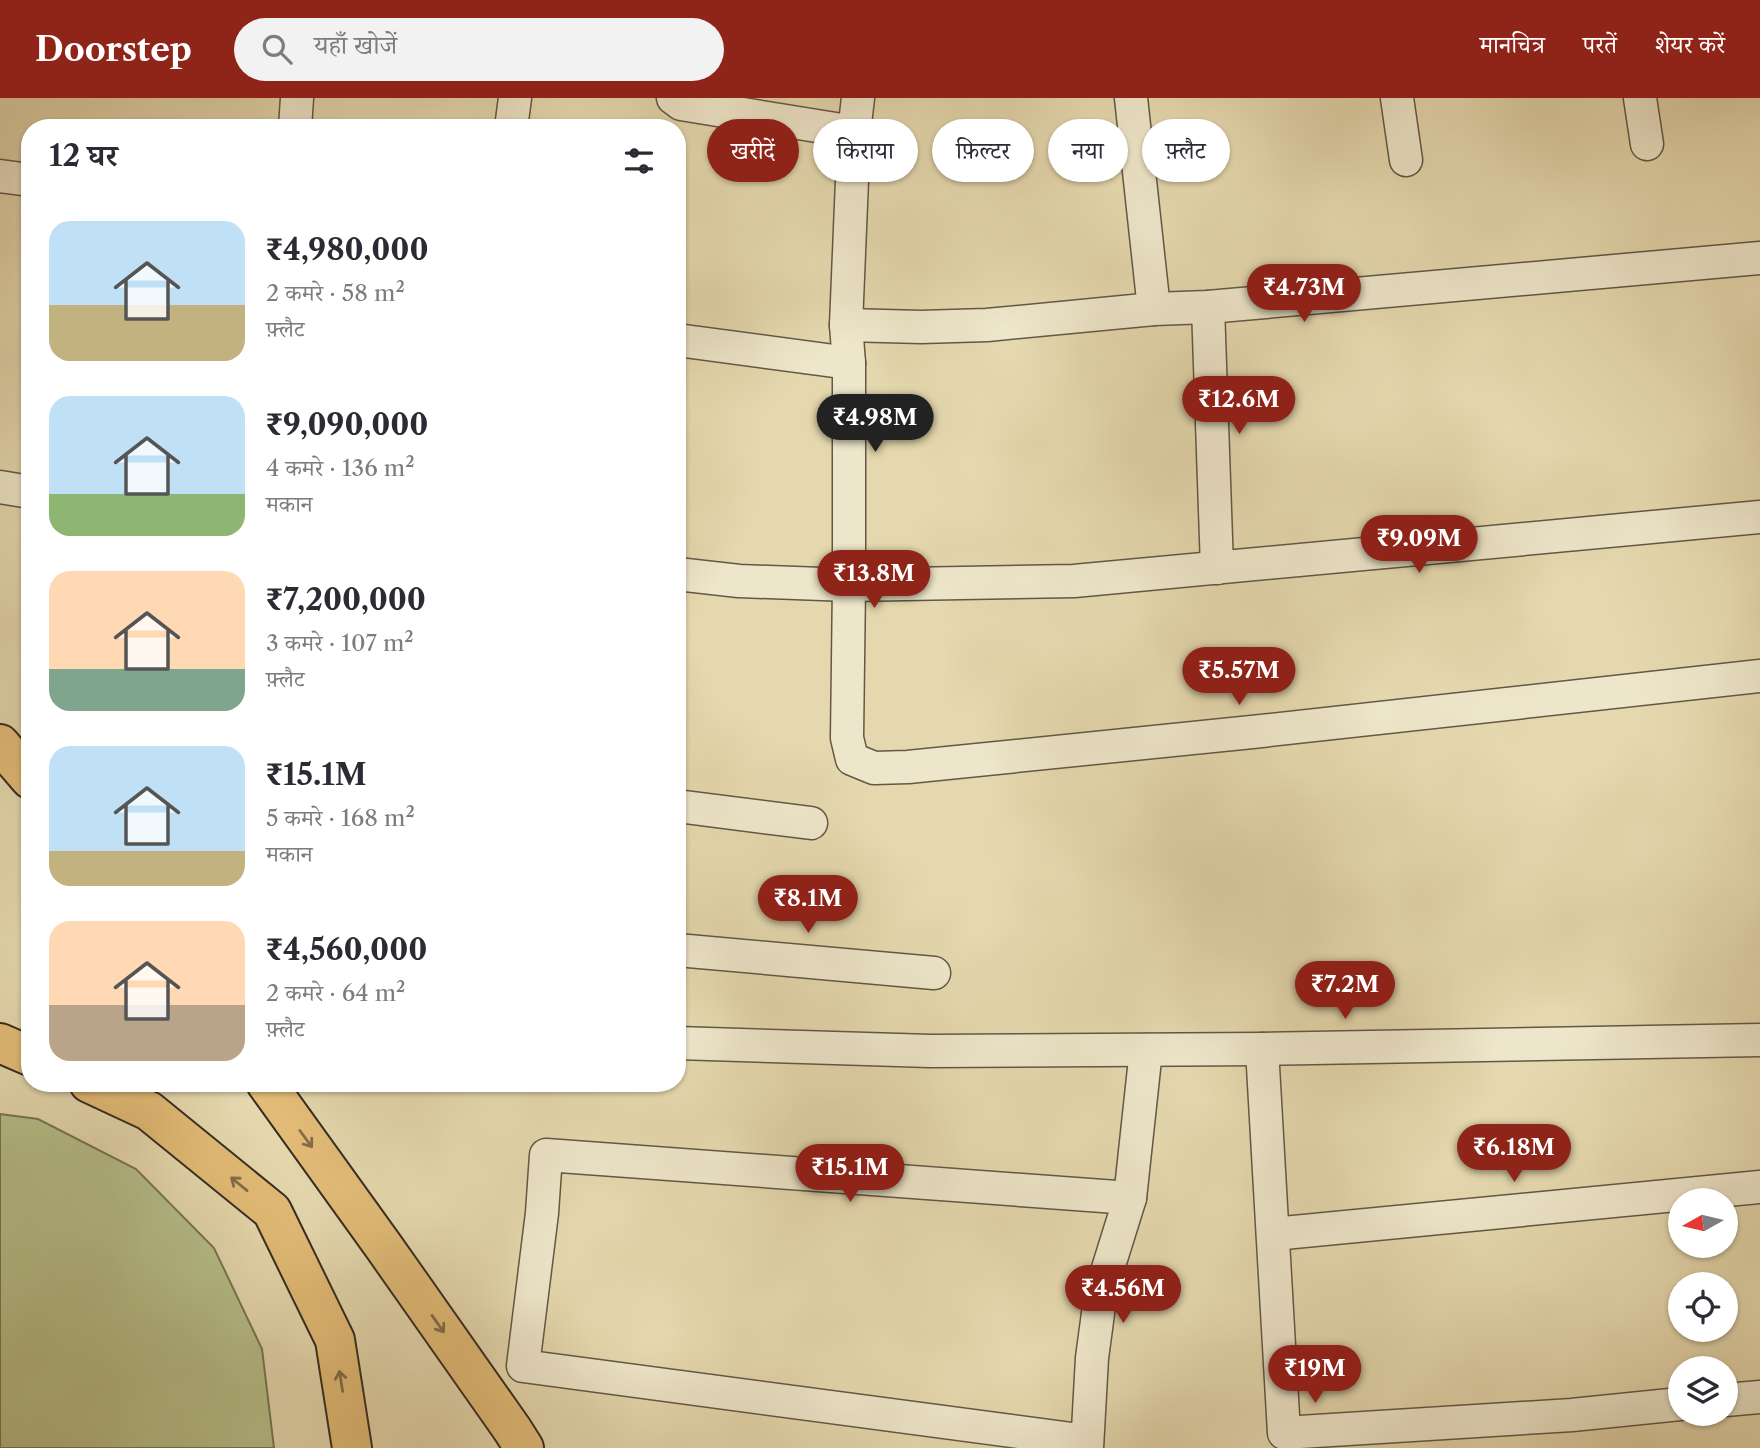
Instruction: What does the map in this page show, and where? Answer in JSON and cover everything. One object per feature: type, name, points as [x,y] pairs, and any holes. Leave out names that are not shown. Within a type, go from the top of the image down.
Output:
[{"type":"highway","points":[[0,744],[21,768]]},
{"type":"highway","points":[[0,1043],[21,1052]]},
{"type":"highway","points":[[108,1092],[149,1111],[272,1211],[335,1340],[352,1448]]},
{"type":"highway","points":[[273,1092],[524,1448]]},
{"type":"street","points":[[296,119],[297,98]]},
{"type":"street","points":[[512,119],[515,98]]},
{"type":"street","points":[[673,98],[681,104],[813,125]]},
{"type":"street","points":[[856,119],[858,98]]},
{"type":"street","points":[[1131,98],[1154,309]]},
{"type":"street","points":[[1397,98],[1406,160]]},
{"type":"street","points":[[1640,98],[1647,144]]},
{"type":"street","points":[[0,176],[21,179]]},
{"type":"street","points":[[852,182],[846,325],[849,363],[846,738],[852,759],[874,768],[908,767],[1251,733],[1760,676]]},
{"type":"street","points":[[846,325],[987,325],[1760,258]]},
{"type":"street","points":[[1208,307],[1217,568]]},
{"type":"street","points":[[686,341],[849,363]]},
{"type":"street","points":[[0,487],[21,490]]},
{"type":"street","points":[[686,575],[738,581],[849,585],[1074,581],[1760,517]]},
{"type":"street","points":[[686,807],[811,823]]},
{"type":"street","points":[[686,951],[934,973]]},
{"type":"street","points":[[686,1043],[930,1051],[1262,1049],[1760,1040]]},
{"type":"street","points":[[1262,1049],[1284,1440],[1668,1405]]},
{"type":"street","points":[[1130,1198],[546,1155],[542,1213],[523,1366],[1087,1445],[1092,1358],[1101,1291],[1130,1198],[1146,1050]]},
{"type":"street","points":[[1273,1234],[1760,1187]]},
{"type":"street","points":[[1738,1399],[1760,1396]]},
{"type":"green space","points":[[0,1114],[38,1119],[136,1169],[214,1248],[262,1349],[274,1448],[0,1448]]}]
